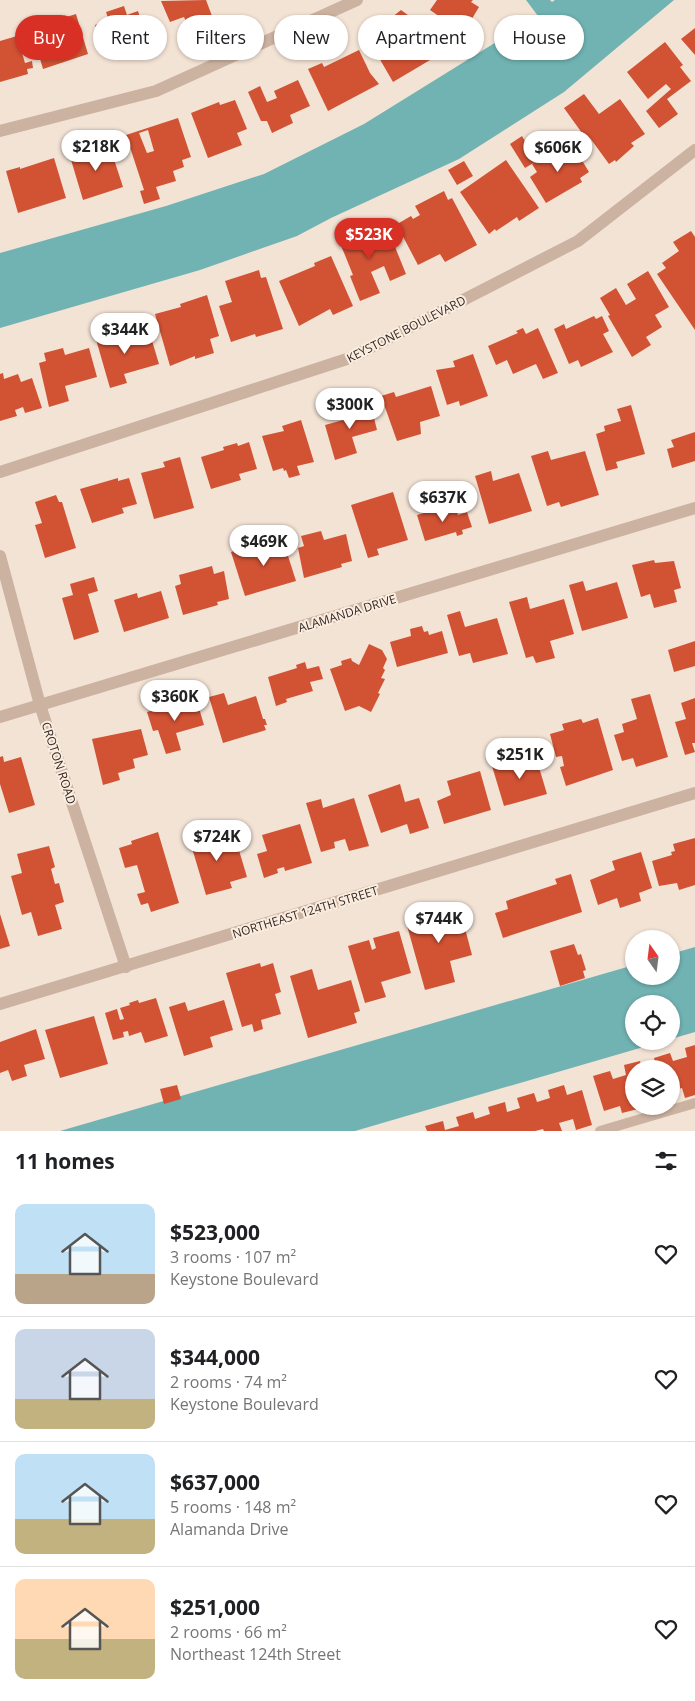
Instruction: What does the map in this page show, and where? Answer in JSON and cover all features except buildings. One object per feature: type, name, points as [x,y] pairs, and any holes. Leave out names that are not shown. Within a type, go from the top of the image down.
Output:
[{"type":"street","points":[[0,131],[156,91],[357,0]]},
{"type":"street","name":"KEYSTONE BOULEVARD","points":[[0,472],[350,358],[578,241],[695,150]]},
{"type":"street","name":"ALAMANDA DRIVE","points":[[0,717],[695,508]]},
{"type":"street","name":"CROTON ROAD","points":[[0,556],[40,705],[126,967]]},
{"type":"street","name":"NORTHEAST 124TH STREET","points":[[0,1004],[695,793]]},
{"type":"lane","points":[[600,1131],[695,1103]]},
{"type":"water","points":[[526,0],[550,0],[552,2],[555,0],[674,0],[564,92],[459,159],[331,218],[297,236],[200,270],[0,328],[0,253],[166,206],[264,174],[364,124],[467,60],[484,60],[484,50],[494,43],[494,60],[584,60],[584,15],[537,15]]},
{"type":"water","points":[[695,947],[695,1032],[680,1036],[680,995],[625,995],[625,1050],[633,1050],[355,1131],[60,1131],[625,968],[625,985],[680,985],[680,951]]}]
